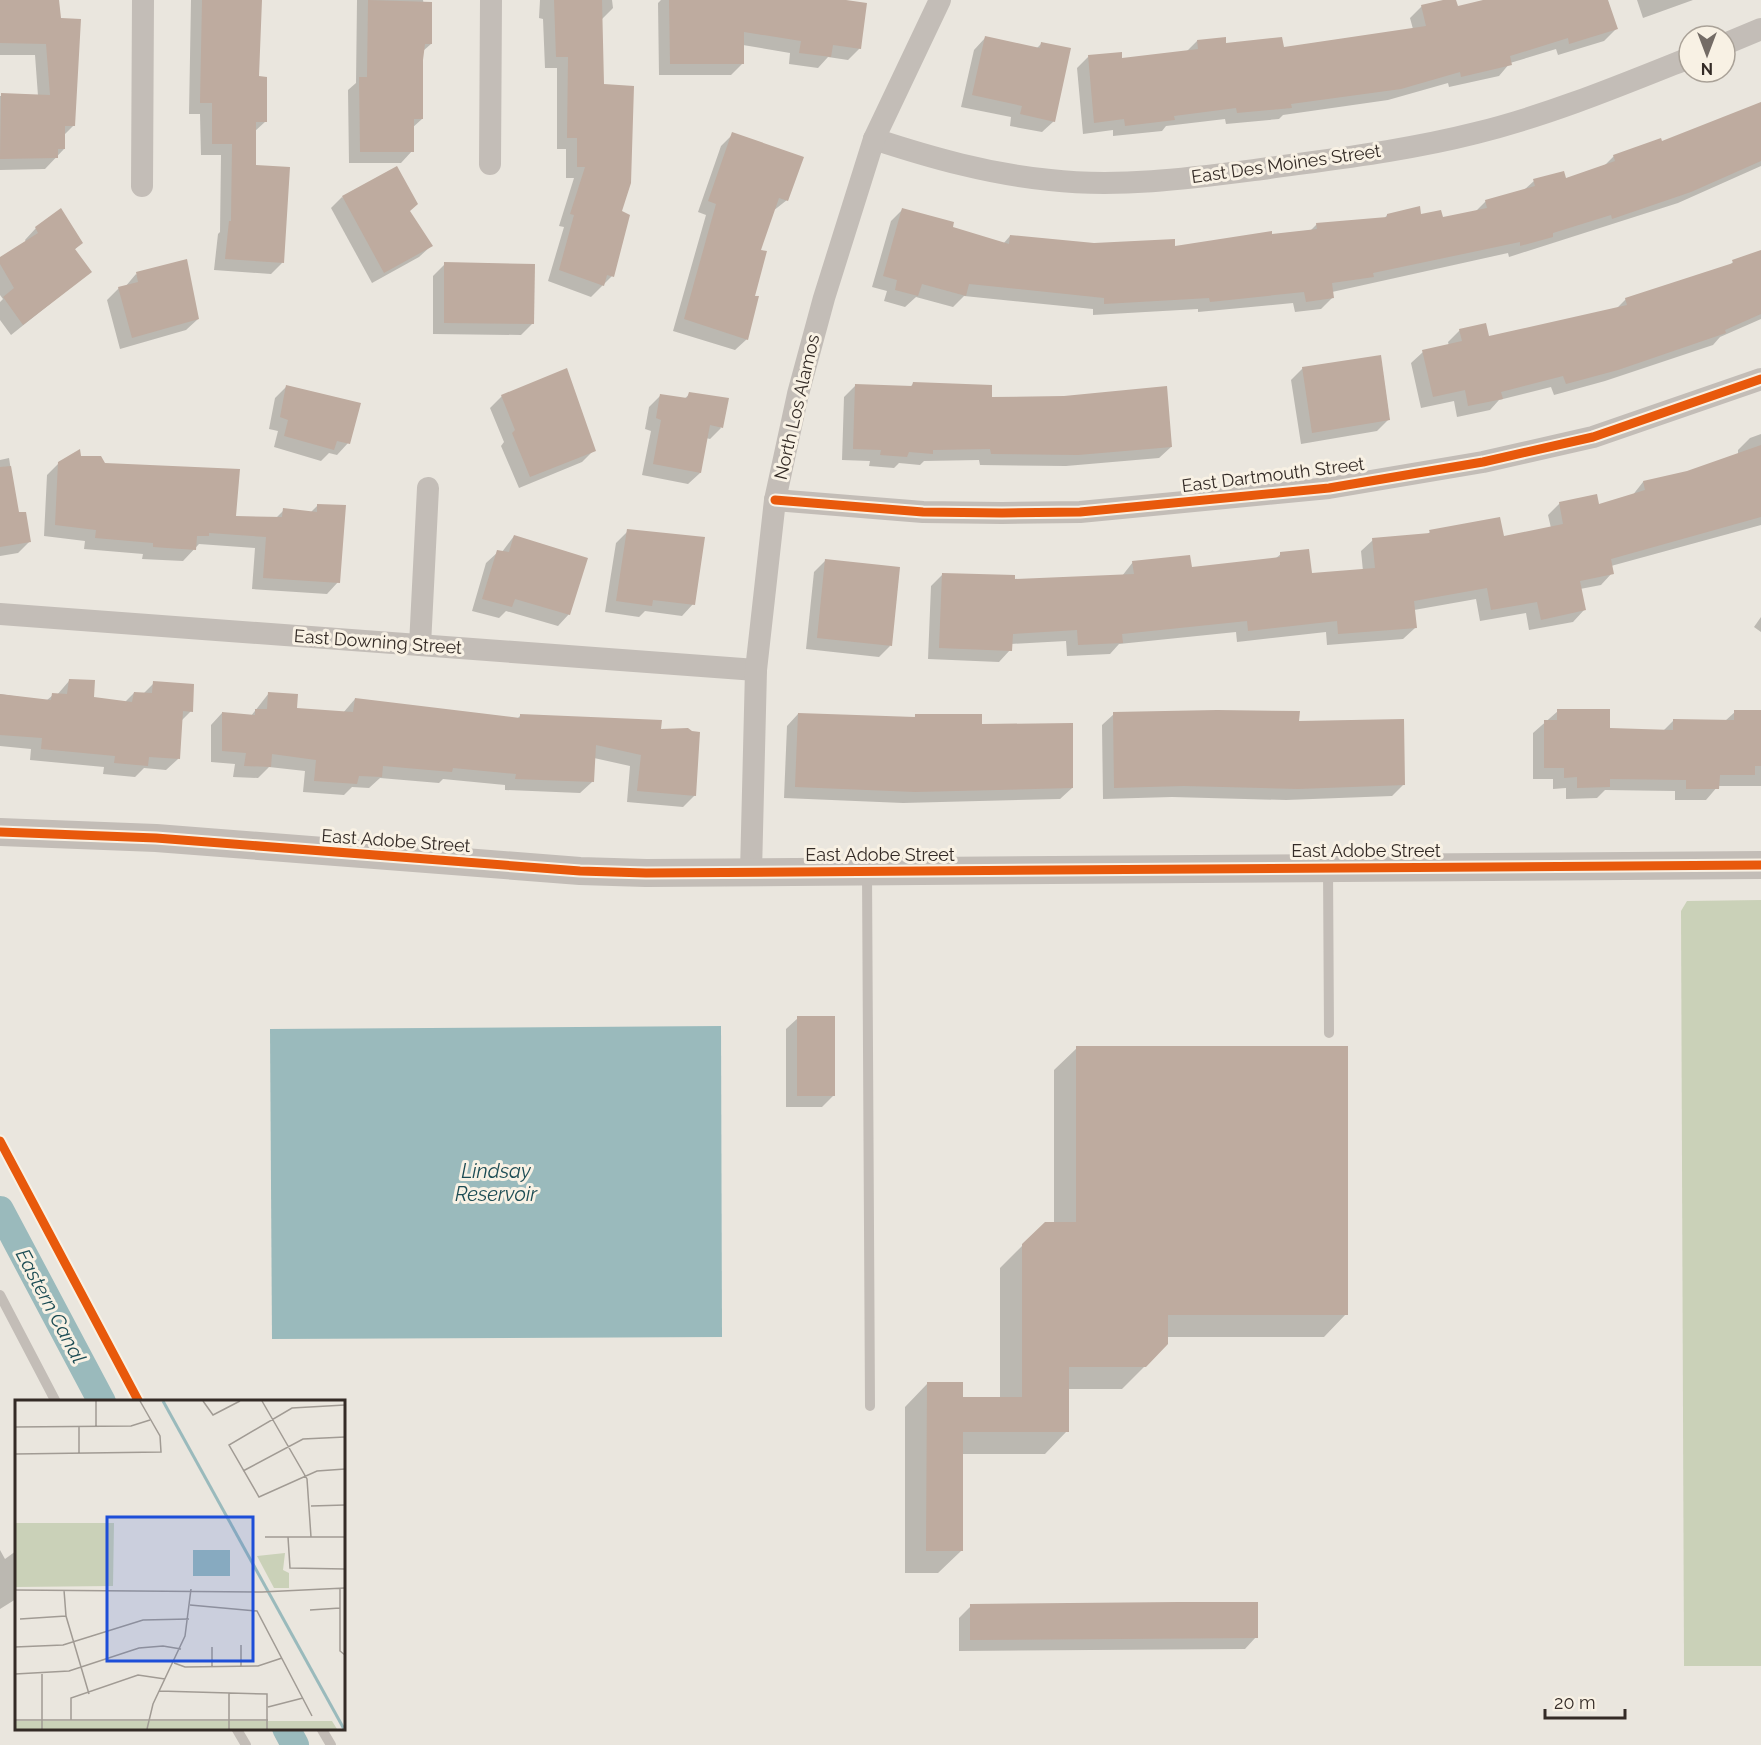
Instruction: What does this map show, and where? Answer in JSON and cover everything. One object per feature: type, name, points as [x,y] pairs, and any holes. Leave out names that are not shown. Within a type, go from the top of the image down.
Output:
[{"type":"street","points":[[142,0],[142,186]]},
{"type":"street","points":[[490,164],[491,0]]},
{"type":"street","name":"North Los Alamos","points":[[752,872],[756,670],[775,500],[798,394],[824,298],[874,139],[940,0]]},
{"type":"street","points":[[1737,39],[1761,29]]},
{"type":"street","name":"East Des Moines Street","points":[[874,139],[956,165],[1029,178],[1082,183],[1169,180],[1377,153],[1476,133],[1576,103],[1677,63]]},
{"type":"street","name":"East Dartmouth Street","points":[[775,500],[923,512],[1080,512],[1329,488],[1483,462],[1593,437],[1761,379]]},
{"type":"street","points":[[420,645],[428,488]]},
{"type":"street","name":"East Downing Street","points":[[0,614],[756,670]]},
{"type":"street","name":"East Adobe Street","points":[[0,832],[156,838],[580,871],[867,872],[1761,865]]},
{"type":"lane","points":[[1328,868],[1329,1033]]},
{"type":"lane","points":[[867,872],[870,1406]]},
{"type":"lane","points":[[0,1141],[138,1400]]},
{"type":"lane","points":[[0,1295],[55,1400]]},
{"type":"lane","points":[[237,1730],[246,1745]]},
{"type":"lane","points":[[322,1730],[331,1745]]},
{"type":"green space","points":[[1761,900],[1761,1666],[1684,1666],[1681,911],[1687,901]]},
{"type":"water","name":"Lindsay Reservoir","points":[[721,1026],[722,1337],[272,1339],[270,1029]]},
{"type":"building","points":[[0,0],[59,0],[61,18],[81,19],[75,126],[65,126],[65,149],[58,149],[58,158],[0,159],[1,93],[50,95],[46,44],[0,43]]},
{"type":"building","points":[[202,0],[262,0],[259,76],[267,77],[267,122],[256,122],[256,165],[290,167],[284,263],[225,259],[229,221],[231,221],[232,144],[212,144],[212,103],[200,103]]},
{"type":"building","points":[[368,0],[432,2],[432,44],[425,44],[423,60],[423,119],[414,119],[414,152],[360,152],[359,77],[367,77]]},
{"type":"building","points":[[554,0],[602,0],[604,84],[634,86],[631,183],[622,211],[630,215],[614,277],[607,275],[604,286],[559,270],[574,215],[570,214],[585,167],[577,167],[577,138],[567,138],[568,57],[556,57]]},
{"type":"building","points":[[669,0],[846,0],[867,3],[861,49],[833,45],[831,57],[799,53],[801,41],[744,32],[744,64],[670,64]]},
{"type":"building","points":[[1443,0],[1456,0],[1458,6],[1483,0],[1608,0],[1618,29],[1569,44],[1568,38],[1510,56],[1512,65],[1461,77],[1460,72],[1401,89],[1291,104],[1292,108],[1237,113],[1236,108],[1174,116],[1175,120],[1125,126],[1124,119],[1094,123],[1088,55],[1122,52],[1122,58],[1198,49],[1197,40],[1226,37],[1226,43],[1282,37],[1284,47],[1426,26],[1421,5]]},
{"type":"building","points":[[985,36],[1040,48],[1041,42],[1071,48],[1055,122],[1020,114],[1022,106],[972,95]]},
{"type":"building","points":[[1761,102],[1761,161],[1691,192],[1612,219],[1611,215],[1553,233],[1553,237],[1520,246],[1520,242],[1373,273],[1374,277],[1332,283],[1334,298],[1306,302],[1304,292],[1210,302],[1209,298],[1104,304],[1104,298],[969,284],[966,296],[922,284],[918,296],[895,290],[897,280],[883,276],[902,208],[954,222],[953,227],[1009,244],[1010,235],[1094,243],[1175,239],[1175,246],[1272,231],[1272,234],[1317,229],[1316,223],[1387,217],[1387,214],[1420,206],[1421,214],[1441,210],[1443,217],[1487,208],[1485,200],[1535,186],[1533,179],[1564,171],[1566,178],[1615,161],[1613,155],[1661,138],[1662,141]]},
{"type":"building","points":[[732,132],[804,157],[788,201],[779,198],[761,250],[767,251],[755,296],[759,296],[748,340],[684,319],[716,204],[708,201]]},
{"type":"building","points":[[397,166],[418,204],[410,211],[433,246],[384,273],[342,196]]},
{"type":"building","points":[[61,208],[83,243],[75,249],[92,272],[23,325],[3,297],[14,288],[0,264],[0,257],[38,233],[35,227]]},
{"type":"building","points":[[1761,250],[1761,314],[1725,330],[1726,333],[1618,370],[1566,384],[1563,376],[1501,392],[1503,399],[1468,406],[1465,390],[1433,397],[1422,350],[1462,341],[1459,329],[1486,323],[1489,336],[1627,305],[1625,298],[1733,263],[1732,260]]},
{"type":"building","points":[[187,259],[199,319],[132,338],[118,287],[138,282],[136,272]]},
{"type":"building","points":[[444,262],[535,264],[534,324],[444,323]]},
{"type":"building","points":[[1381,355],[1390,420],[1312,433],[1302,367]]},
{"type":"building","points":[[567,368],[596,451],[530,477],[512,433],[515,430],[501,395]]},
{"type":"building","points":[[913,382],[992,385],[992,397],[1064,396],[1167,386],[1172,447],[1078,455],[991,454],[990,449],[933,450],[933,454],[909,452],[907,457],[880,455],[881,450],[853,449],[855,384],[912,386]]},
{"type":"building","points":[[286,385],[361,403],[350,444],[337,441],[334,450],[284,436],[288,420],[280,417]]},
{"type":"building","points":[[689,392],[729,398],[723,428],[710,425],[701,473],[653,464],[661,420],[656,418],[660,394],[687,398]]},
{"type":"building","points":[[1761,445],[1761,517],[1611,559],[1614,574],[1580,581],[1586,610],[1541,620],[1537,602],[1491,610],[1487,588],[1414,601],[1417,628],[1338,634],[1337,621],[1248,631],[1247,621],[1122,634],[1123,643],[1078,645],[1077,630],[1013,634],[1012,651],[939,648],[942,573],[1015,575],[1015,579],[1134,574],[1132,561],[1190,555],[1192,567],[1280,557],[1280,552],[1309,549],[1312,573],[1375,568],[1372,538],[1430,533],[1429,530],[1500,517],[1504,536],[1563,524],[1559,502],[1597,494],[1599,504],[1645,490],[1643,481],[1687,471]]},
{"type":"building","points":[[80,449],[81,456],[101,456],[105,463],[240,469],[236,516],[282,517],[283,508],[317,512],[317,504],[346,505],[340,583],[263,578],[266,537],[209,533],[209,536],[197,536],[196,550],[153,547],[153,543],[95,538],[96,530],[55,525],[58,462]]},
{"type":"building","points":[[11,466],[19,512],[26,512],[31,542],[0,547],[0,467]]},
{"type":"building","points":[[627,529],[705,537],[695,605],[653,600],[652,606],[616,601]]},
{"type":"building","points":[[514,535],[588,558],[570,615],[515,599],[512,607],[482,599],[497,550],[509,552]]},
{"type":"building","points":[[825,559],[900,567],[892,646],[817,638]]},
{"type":"building","points":[[69,679],[95,680],[94,697],[132,702],[134,692],[152,693],[153,681],[194,684],[193,712],[183,711],[180,759],[149,757],[148,766],[114,763],[115,756],[41,749],[42,738],[0,735],[0,694],[51,700],[52,693],[67,694]]},
{"type":"building","points":[[268,692],[298,694],[297,708],[353,712],[355,698],[520,718],[520,714],[662,720],[661,729],[688,728],[700,732],[696,796],[637,791],[641,755],[596,745],[594,782],[515,779],[516,774],[453,768],[452,772],[383,766],[382,777],[359,776],[357,784],[314,781],[316,760],[272,754],[271,767],[244,766],[246,753],[222,751],[222,712],[255,715],[255,709],[267,709]]},
{"type":"building","points":[[1557,709],[1610,709],[1610,728],[1673,730],[1673,719],[1734,720],[1734,710],[1761,710],[1761,766],[1755,766],[1755,775],[1720,775],[1719,789],[1686,789],[1686,780],[1610,779],[1610,787],[1577,788],[1577,777],[1564,778],[1564,768],[1544,768],[1544,720],[1557,720]]},
{"type":"building","points":[[1300,711],[1299,721],[1404,719],[1405,785],[1298,789],[1184,786],[1114,788],[1113,712]]},
{"type":"building","points":[[798,713],[915,717],[915,714],[982,714],[982,724],[1073,723],[1073,788],[915,792],[795,787]]},
{"type":"building","points":[[797,1016],[835,1016],[835,1096],[797,1096]]},
{"type":"building","points":[[1076,1046],[1348,1046],[1348,1315],[1168,1315],[1168,1344],[1146,1367],[1069,1367],[1069,1432],[963,1432],[963,1551],[926,1551],[927,1382],[963,1382],[963,1397],[1022,1397],[1022,1244],[1045,1222],[1076,1222]]},
{"type":"building","points":[[1258,1602],[1258,1638],[970,1640],[970,1604]]},
{"type":"waterway","name":"Eastern Canal","points":[[0,1210],[101,1400]]},
{"type":"waterway","name":"Eastern Canal","points":[[287,1730],[295,1745]]},
{"type":"cycle path","points":[[775,500],[923,512],[1080,512],[1329,488],[1483,462],[1593,437],[1761,379]]},
{"type":"cycle path","points":[[0,832],[156,838],[580,871],[646,873],[1761,865]]},
{"type":"cycle path","points":[[0,1141],[138,1400]]}]
